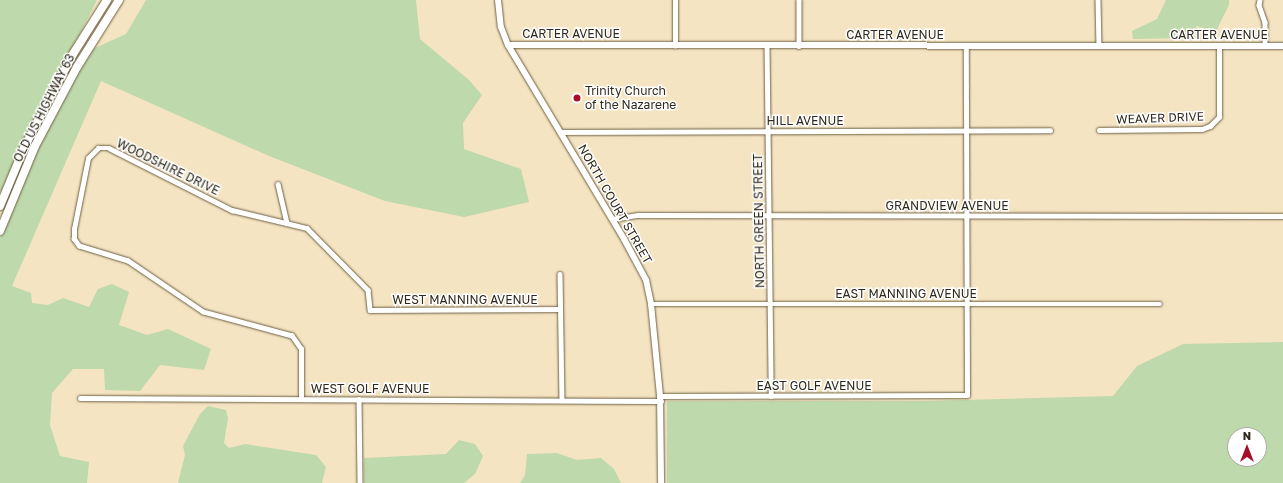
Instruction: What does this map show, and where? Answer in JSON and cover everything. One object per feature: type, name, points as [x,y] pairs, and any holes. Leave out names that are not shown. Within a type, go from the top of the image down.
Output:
[{"type":"highway","points":[[0,206],[24,148],[49,99],[73,54],[107,0]]},
{"type":"highway","name":"OLD US HIGHWAY 63","points":[[0,231],[35,146],[77,67],[118,0]]},
{"type":"main road","name":"NORTH COURT STREET","points":[[498,0],[501,27],[508,45],[641,270],[652,304],[660,398],[661,483]]},
{"type":"street","points":[[675,0],[675,46]]},
{"type":"street","points":[[798,0],[799,46]]},
{"type":"street","points":[[1098,0],[1099,46]]},
{"type":"street","points":[[1260,0],[1259,6],[1265,22],[1266,46]]},
{"type":"street","name":"CARTER AVENUE","points":[[508,45],[1283,46]]},
{"type":"street","name":"NORTH GREEN STREET","points":[[767,46],[771,396]]},
{"type":"street","points":[[966,46],[967,304]]},
{"type":"street","name":"WEAVER DRIVE","points":[[1099,130],[1202,129],[1210,126],[1219,117],[1219,46]]},
{"type":"street","name":"HILL AVENUE","points":[[560,132],[1050,130]]},
{"type":"street","name":"WOODSHIRE DRIVE","points":[[301,399],[301,349],[292,336],[204,312],[128,261],[86,250],[79,246],[74,239],[88,158],[98,148],[109,148],[232,210],[307,228],[368,290],[370,310]]},
{"type":"street","points":[[278,184],[287,223]]},
{"type":"street","name":"GRANDVIEW AVENUE","points":[[612,219],[638,215],[1283,216]]},
{"type":"street","points":[[560,274],[562,400]]},
{"type":"street","name":"EAST MANNING AVENUE","points":[[652,304],[1160,304]]},
{"type":"street","name":"EAST GOLF AVENUE","points":[[660,398],[967,395],[967,304]]},
{"type":"street","name":"WEST MANNING AVENUE","points":[[370,310],[560,310]]},
{"type":"street","name":"WEST GOLF AVENUE","points":[[80,398],[562,400],[660,398]]},
{"type":"street","points":[[359,399],[360,483]]},
{"type":"green space","points":[[0,0],[97,0],[0,193]]},
{"type":"green space","points":[[146,0],[416,0],[420,39],[469,80],[482,95],[463,123],[464,149],[521,169],[529,202],[464,217],[385,201],[269,156],[101,81],[12,286],[31,293],[32,303],[48,305],[63,298],[89,307],[98,289],[112,284],[129,292],[119,325],[147,335],[168,329],[211,349],[204,370],[160,365],[140,391],[105,390],[104,369],[73,369],[52,393],[50,425],[60,456],[89,462],[87,483],[0,483],[0,231],[35,146],[86,52],[126,34]]},
{"type":"green space","points":[[1166,0],[1229,0],[1229,5],[1215,33],[1197,26],[1189,38],[1133,39],[1132,31],[1157,19]]},
{"type":"green space","points":[[1283,342],[1283,483],[667,483],[667,401],[926,401],[1113,396],[1137,366],[1183,344]]},
{"type":"green space","points":[[208,406],[226,410],[228,418],[224,443],[229,448],[245,444],[316,455],[326,467],[322,483],[178,483],[185,455],[183,446],[200,414]]},
{"type":"green space","points":[[459,440],[475,444],[483,456],[475,474],[464,483],[364,483],[364,458],[446,454]]},
{"type":"green space","points":[[557,453],[577,460],[601,458],[614,469],[621,483],[520,483],[525,475],[527,454]]},
{"type":"place","name":"Trinity Church of the Nazarene","points":[[577,98]]}]
